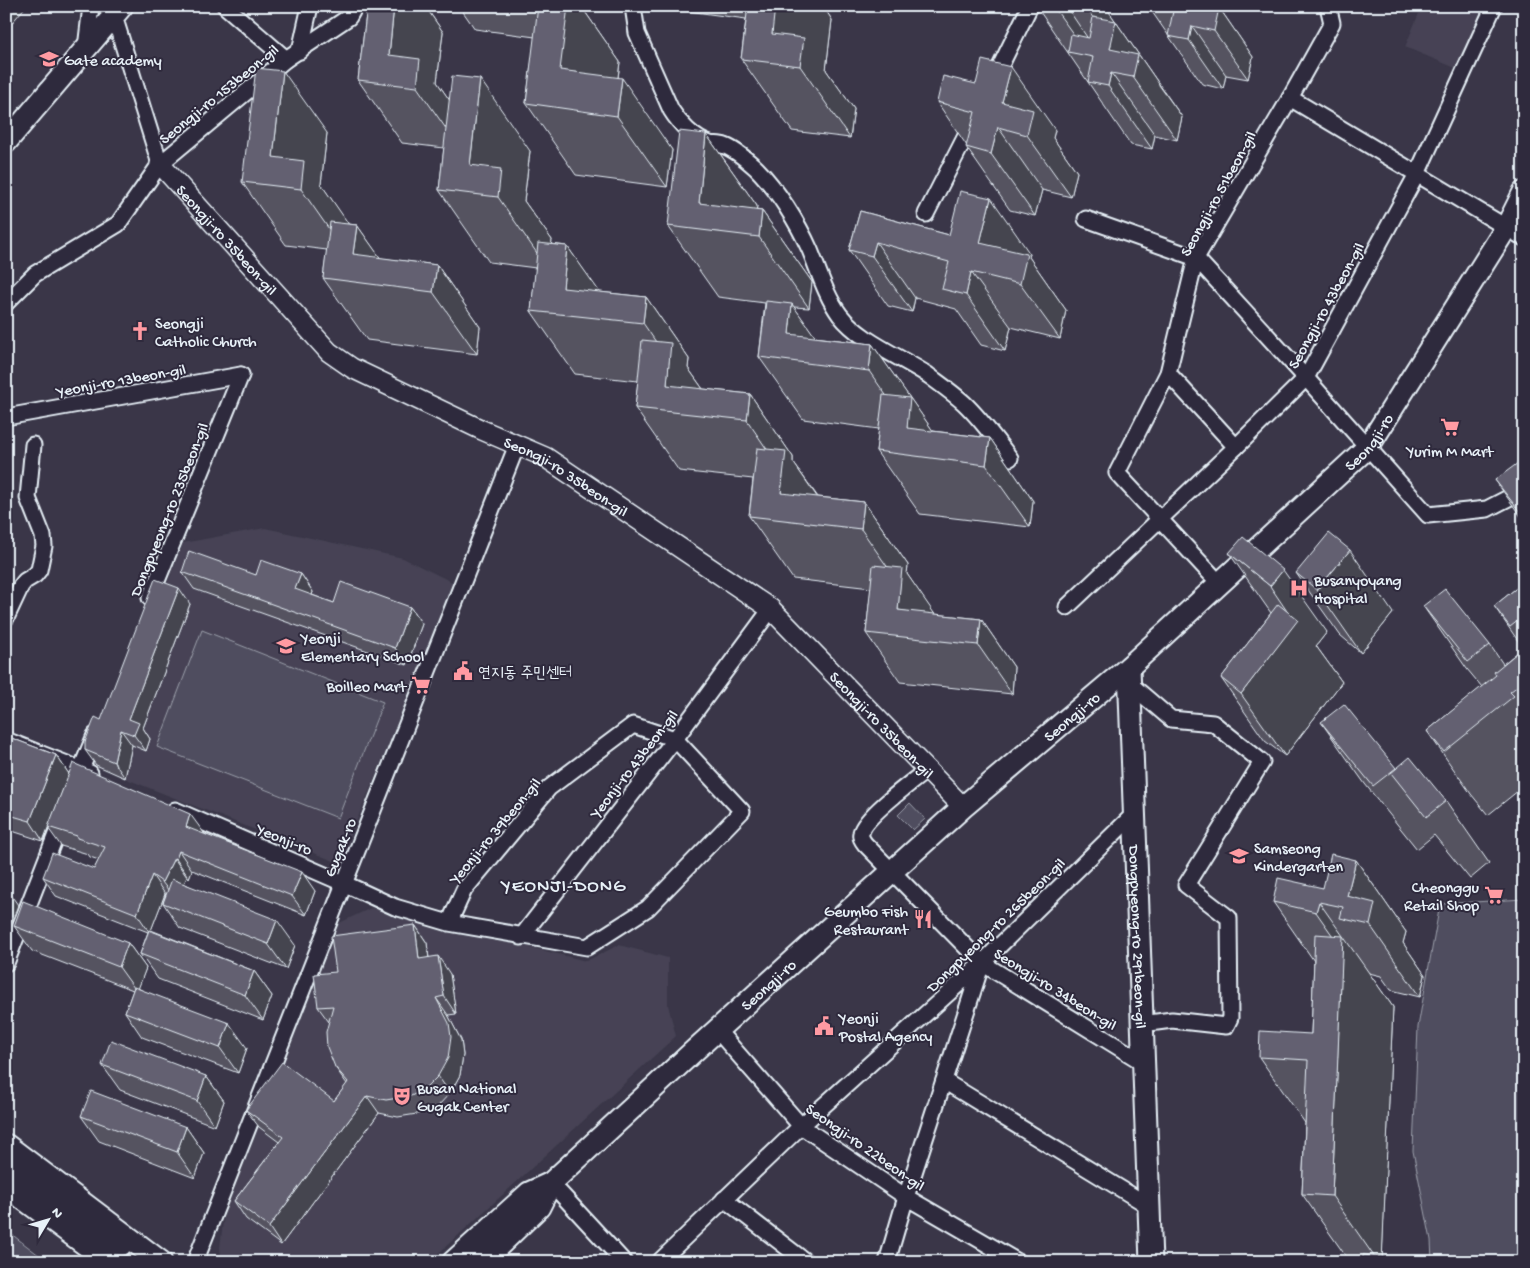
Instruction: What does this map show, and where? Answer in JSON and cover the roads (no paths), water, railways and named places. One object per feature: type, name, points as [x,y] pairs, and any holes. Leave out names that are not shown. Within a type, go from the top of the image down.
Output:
[{"type":"main road","points":[[6,142],[118,11]]},
{"type":"main road","name":"Seongji-ro","points":[[452,1262],[529,1193],[551,1183],[963,807],[1129,675],[1220,584],[1368,448],[1515,233],[1524,192]]},
{"type":"main road","name":"Dongpyeong-ro 291beon-gil","points":[[1129,675],[1151,1262]]},
{"type":"main road","points":[[6,1145],[161,1262]]},
{"type":"main road","points":[[6,1165],[86,1226],[152,1262]]},
{"type":"main road","name":"Seongji-ro","points":[[482,1262],[539,1207],[551,1183]]},
{"type":"main road","points":[[6,1186],[109,1262]]},
{"type":"main road","points":[[6,1204],[94,1262]]},
{"type":"street","points":[[86,48],[90,6]]},
{"type":"street","points":[[225,6],[286,59]]},
{"type":"street","name":"Seongji-ro 153beon-gil","points":[[300,50],[310,6]]},
{"type":"street","name":"Seongji-ro 153beon-gil","points":[[6,303],[35,274],[118,224],[160,164],[286,59],[349,17],[355,6]]},
{"type":"street","points":[[635,6],[639,40],[671,110],[678,121],[693,134],[709,144],[725,146],[755,167],[771,184],[783,201],[808,248],[826,292],[841,316],[879,347],[926,374],[964,403],[1010,458]]},
{"type":"street","points":[[988,92],[1030,6]]},
{"type":"street","name":"Seongji-ro 51beon-gil","points":[[1220,584],[1117,473],[1168,373],[1196,258],[1332,23],[1328,6]]},
{"type":"street","name":"Seongji-ro 43beon-gil","points":[[1067,606],[1236,447],[1306,378],[1417,174],[1494,6]]},
{"type":"street","points":[[118,11],[160,164]]},
{"type":"street","points":[[1290,98],[1515,233]]},
{"type":"street","points":[[926,214],[980,108]]},
{"type":"street","name":"Seongji-ro 35beon-gil","points":[[160,164],[329,352],[352,368],[545,457],[770,609],[963,807]]},
{"type":"street","points":[[1086,219],[1196,258],[1428,515],[1487,509],[1524,490]]},
{"type":"street","points":[[1168,373],[1236,447]]},
{"type":"street","name":"Yeonji-ro 13beon-gil","points":[[6,417],[241,375]]},
{"type":"street","name":"Dongpyeong-ro 235beon-gil","points":[[144,613],[241,375]]},
{"type":"street","points":[[6,618],[21,586],[39,570],[44,546],[43,536],[28,498],[33,445]]},
{"type":"street","name":"Gugak-ro","points":[[195,1262],[517,445]]},
{"type":"street","name":"Yeonji-ro 43beon-gil","points":[[521,937],[674,739],[770,609]]},
{"type":"street","points":[[1129,675],[1171,720],[1213,723],[1262,762],[1186,885],[1229,918],[1230,1018],[1226,1026],[1172,1020],[1142,1024]]},
{"type":"street","points":[[6,963],[100,723]]},
{"type":"street","name":"Yeonji-ro 39beon-gil","points":[[449,923],[464,890],[549,788],[633,725],[674,739],[742,811],[648,908],[587,947]]},
{"type":"street","points":[[6,740],[99,777]]},
{"type":"street","name":"Seongji-ro 34beon-gil","points":[[927,770],[876,812],[861,831],[861,838],[865,844],[982,963],[1144,1062]]},
{"type":"street","name":"Yeonji-ro","points":[[162,804],[395,907],[449,923],[587,947]]},
{"type":"street","name":"Dongpyeong-ro 265beon-gil","points":[[659,1262],[801,1126],[982,963],[1134,814]]},
{"type":"street","points":[[887,1262],[906,1197],[982,963]]},
{"type":"street","name":"Seongji-ro 22beon-gil","points":[[717,1030],[801,1126],[906,1197],[1018,1262]]},
{"type":"street","points":[[944,1081],[1149,1206]]},
{"type":"street","points":[[551,1183],[624,1262]]},
{"type":"street","points":[[724,1199],[806,1262]]},
{"type":"place","name":"Gate academy","points":[[49,59]]},
{"type":"place","name":"Seongji Catholic Church","points":[[140,331]]},
{"type":"place","name":"Yurim M Mart","points":[[1450,427]]},
{"type":"place","name":"Busanyoyang Hospital","points":[[1299,588]]},
{"type":"place","name":"Yeonji Elementary School","points":[[286,646]]},
{"type":"place","name":"연지동 주민센터","points":[[463,671]]},
{"type":"place","name":"Boilleo Mart","points":[[421,685]]},
{"type":"place","name":"Samseong Kindergarten","points":[[1239,856]]},
{"type":"place","name":"Cheonggu Retail Shop","points":[[1494,895]]},
{"type":"place","name":"Geumbo Fish Restaurant","points":[[923,919]]},
{"type":"place","name":"Yeonji Postal Agency","points":[[824,1026]]},
{"type":"place","name":"Busan National Gugak Center","points":[[402,1096]]},
{"type":"district","name":"YEONJI-DONG","points":[[564,884]]}]
